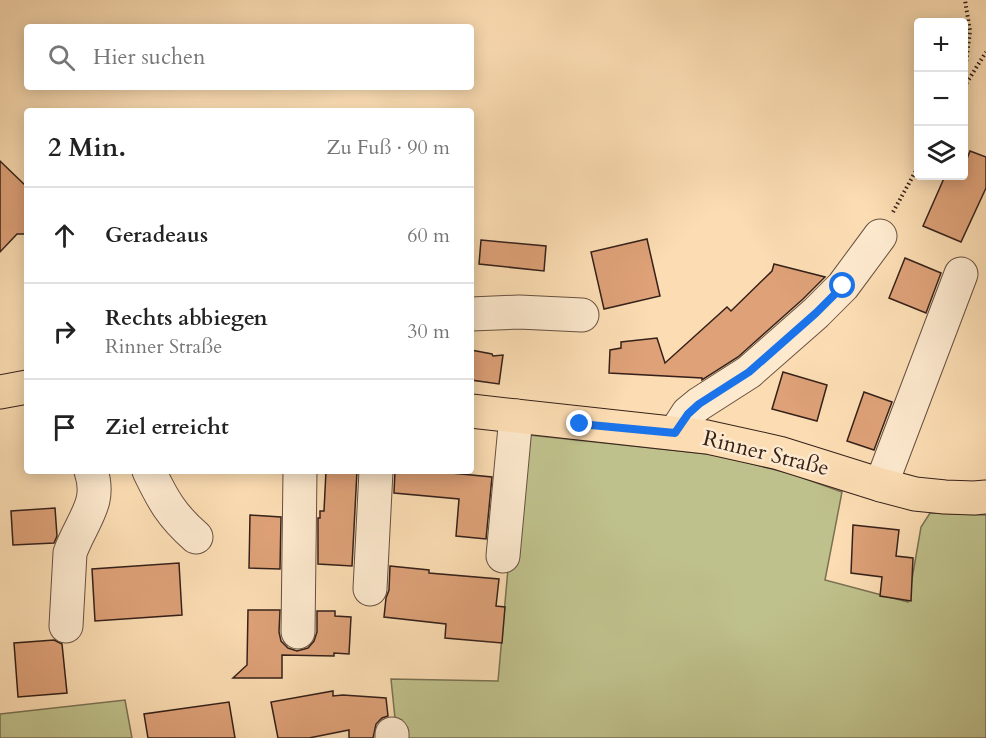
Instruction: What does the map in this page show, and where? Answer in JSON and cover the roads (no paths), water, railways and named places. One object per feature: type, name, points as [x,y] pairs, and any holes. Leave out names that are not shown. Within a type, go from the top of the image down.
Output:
[{"type":"main road","name":"Rinner Straße","points":[[474,411],[707,437],[779,453],[915,494],[974,498],[986,496]]},
{"type":"street","points":[[675,433],[688,414],[699,404],[749,372],[816,313],[843,286],[880,236]]},
{"type":"street","points":[[881,485],[961,274]]},
{"type":"street","points":[[474,297],[511,303],[519,312]]},
{"type":"street","points":[[474,314],[519,312],[582,315]]},
{"type":"street","points":[[503,556],[516,416]]},
{"type":"street","points":[[66,626],[70,553],[93,500],[92,474]]},
{"type":"street","points":[[150,474],[171,512],[196,537]]},
{"type":"street","points":[[298,632],[300,474]]},
{"type":"street","points":[[370,589],[376,474]]}]
